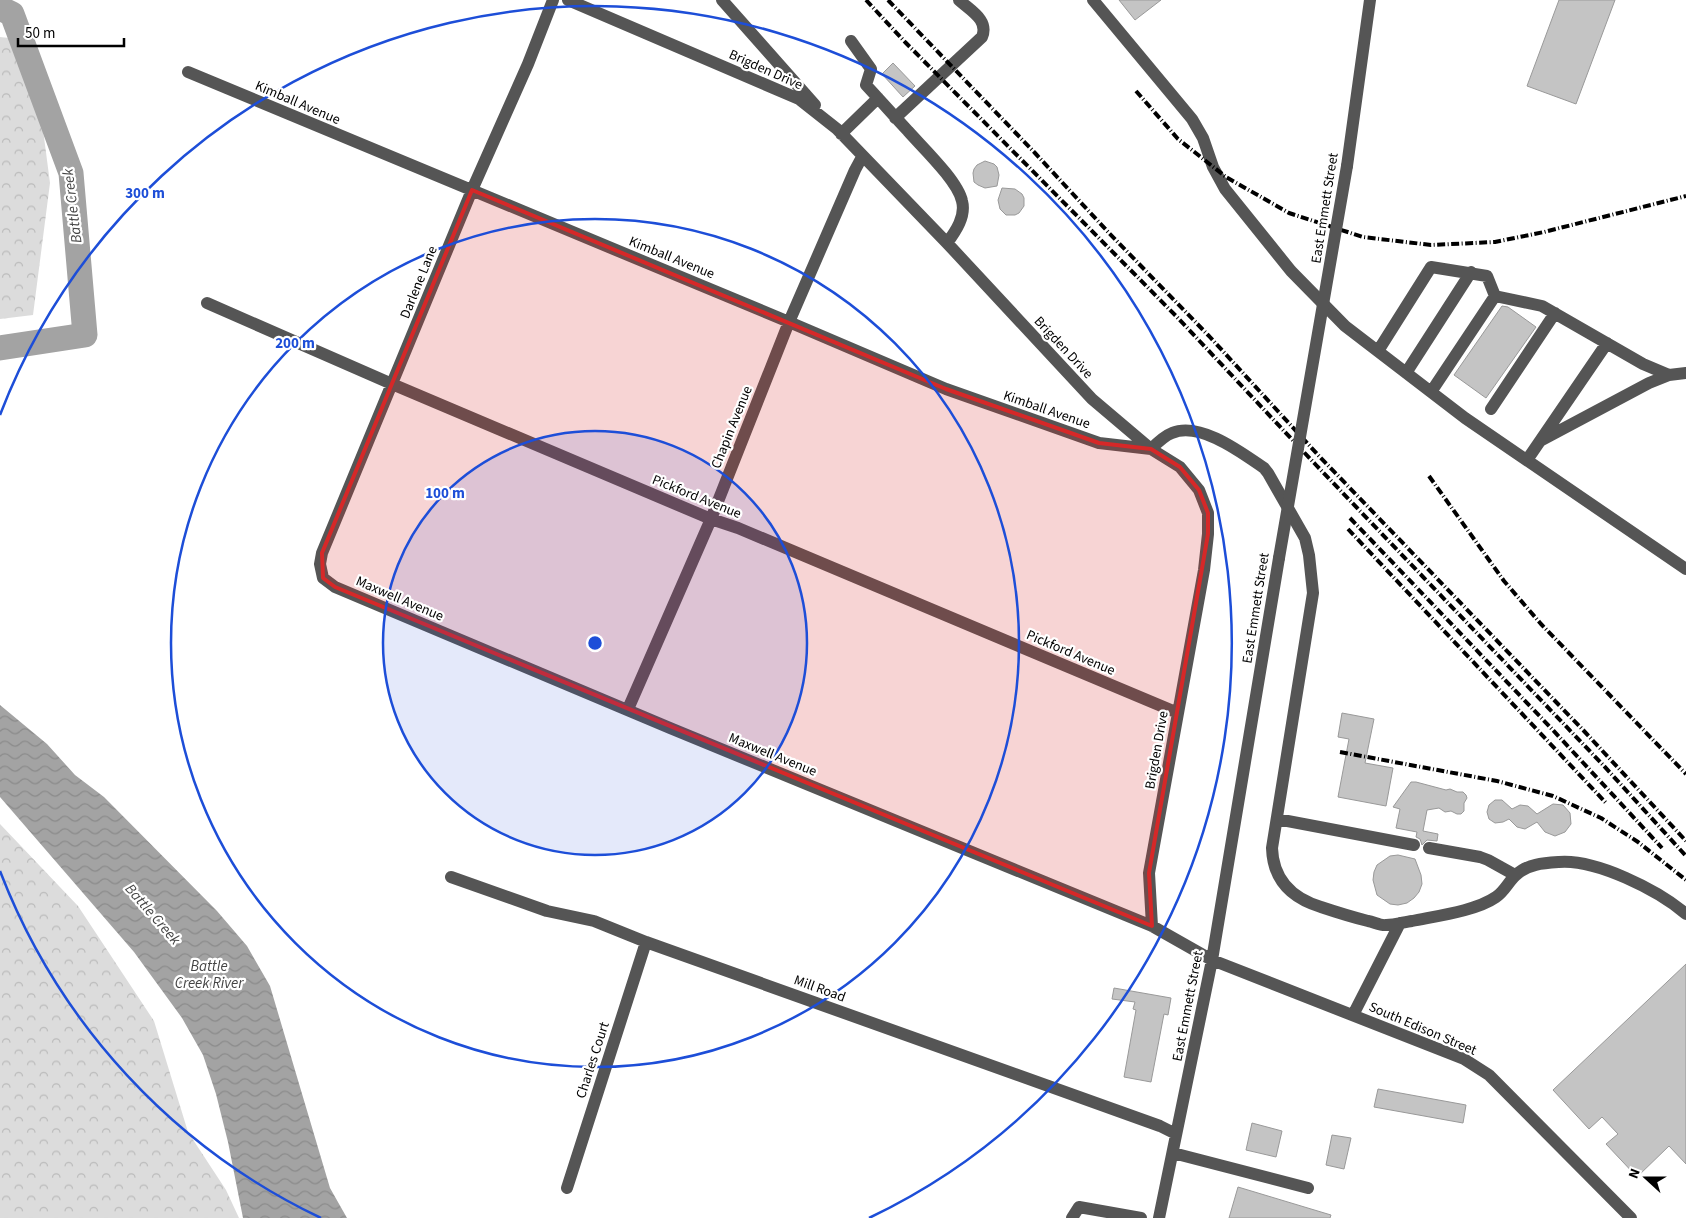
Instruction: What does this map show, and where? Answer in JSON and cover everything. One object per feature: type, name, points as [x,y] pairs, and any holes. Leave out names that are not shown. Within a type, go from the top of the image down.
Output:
[{"type":"street","name":"Darlene Lane","points":[[323,578],[320,564],[322,553],[472,190],[528,64],[553,0]]},
{"type":"street","name":"Brigden Drive","points":[[568,0],[799,99],[839,131],[862,157],[947,242],[1092,398],[1151,450],[1180,467],[1199,490],[1208,513],[1208,534],[1204,570],[1149,873],[1152,926]]},
{"type":"street","points":[[722,0],[839,131],[878,98]]},
{"type":"street","points":[[895,118],[982,37],[985,30],[984,24],[960,0]]},
{"type":"street","points":[[1093,0],[1192,118],[1203,138],[1218,179],[1291,271],[1345,326],[1464,418],[1686,569]]},
{"type":"street","name":"East Emmett Street","points":[[1159,1218],[1212,960],[1347,166],[1370,0]]},
{"type":"street","points":[[851,42],[871,69],[866,85],[935,161],[958,190],[962,202],[962,214],[958,227],[947,242]]},
{"type":"street","name":"Kimball Avenue","points":[[188,72],[790,322],[946,389],[1099,442],[1151,450]]},
{"type":"street","name":"Chapin Avenue","points":[[628,709],[711,519],[790,322],[862,157]]},
{"type":"street","points":[[1378,352],[1431,266],[1487,276],[1495,296]]},
{"type":"street","points":[[1406,373],[1471,272]]},
{"type":"street","points":[[1495,296],[1542,306],[1643,364],[1669,375]]},
{"type":"street","points":[[1431,392],[1495,296]]},
{"type":"street","name":"Pickford Avenue","points":[[207,303],[392,384],[711,519],[747,532],[1178,713]]},
{"type":"street","points":[[1491,409],[1555,313]]},
{"type":"street","points":[[1527,460],[1607,343]]},
{"type":"street","points":[[1540,441],[1628,394],[1669,375],[1686,373]]},
{"type":"street","points":[[1151,450],[1163,438],[1180,430],[1202,434],[1226,443],[1264,468],[1304,538],[1309,555],[1314,593],[1272,848],[1272,860],[1277,874],[1286,887],[1313,905],[1385,926],[1454,913],[1481,904],[1495,898],[1522,870],[1543,864],[1572,861],[1625,877],[1660,895],[1686,914]]},
{"type":"street","name":"Maxwell Avenue","points":[[323,578],[335,587],[1152,926],[1212,960]]},
{"type":"street","points":[[1277,820],[1414,845]]},
{"type":"street","points":[[1429,848],[1480,857],[1515,876]]},
{"type":"street","name":"Mill Road","points":[[451,877],[547,911],[594,921],[646,942],[1160,1126],[1176,1134]]},
{"type":"street","points":[[1353,1015],[1400,923]]},
{"type":"street","name":"Charles Court","points":[[566,1188],[646,942]]},
{"type":"street","name":"South Edison Street","points":[[1212,960],[1476,1066],[1488,1075],[1631,1218]]},
{"type":"street","points":[[1173,1153],[1308,1188]]},
{"type":"street","points":[[1072,1218],[1079,1207],[1142,1218]]},
{"type":"highlighted area","points":[[472,190],[946,389],[1099,443],[1151,449],[1180,467],[1199,490],[1208,513],[1208,534],[1149,873],[1152,926],[335,587],[323,578],[322,553]]},
{"type":"green space","points":[[0,37],[9,38],[39,99],[50,183],[33,315],[0,319]]},
{"type":"green space","points":[[0,824],[78,906],[154,1021],[188,1132],[226,1190],[239,1218],[0,1218]]},
{"type":"water","name":"Battle Creek River","points":[[0,705],[47,744],[75,775],[104,797],[217,911],[247,946],[270,986],[330,1188],[347,1218],[243,1218],[228,1142],[216,1094],[203,1055],[182,1018],[134,952],[0,797]]},
{"type":"building","points":[[1119,0],[1161,0],[1135,20]]},
{"type":"building","points":[[1559,0],[1615,0],[1576,104],[1527,86]]},
{"type":"building","points":[[893,63],[915,86],[903,97],[882,74]]},
{"type":"building","points":[[985,161],[997,167],[999,175],[997,186],[985,188],[974,182],[974,169]]},
{"type":"building","points":[[1002,188],[1015,189],[1022,194],[1024,206],[1019,213],[1006,215],[1000,209],[998,200]]},
{"type":"building","points":[[1502,306],[1508,307],[1536,327],[1486,398],[1454,375]]},
{"type":"building","points":[[1342,713],[1374,719],[1365,763],[1393,768],[1386,806],[1338,797],[1349,739],[1338,737]]},
{"type":"building","points":[[1411,782],[1463,792],[1466,795],[1464,811],[1461,814],[1451,811],[1445,812],[1439,808],[1427,810],[1423,831],[1438,834],[1437,841],[1427,840],[1422,845],[1420,839],[1416,837],[1417,832],[1396,828],[1400,809],[1393,807]]},
{"type":"building","points":[[1495,800],[1502,800],[1512,809],[1520,805],[1528,806],[1537,814],[1553,804],[1563,805],[1570,813],[1571,824],[1565,832],[1555,836],[1545,832],[1537,822],[1525,829],[1517,827],[1509,819],[1495,823],[1489,819],[1487,812],[1489,805]]},
{"type":"building","points":[[1398,855],[1415,859],[1422,884],[1414,898],[1407,903],[1398,905],[1390,904],[1377,895],[1373,880],[1377,865],[1390,856]]},
{"type":"building","points":[[1686,964],[1686,1164],[1669,1146],[1637,1177],[1606,1144],[1618,1134],[1602,1117],[1589,1129],[1553,1090]]},
{"type":"building","points":[[1114,988],[1171,998],[1168,1015],[1164,1014],[1151,1082],[1124,1077],[1136,1010],[1133,1009],[1135,1002],[1112,999]]},
{"type":"building","points":[[1378,1089],[1466,1105],[1463,1123],[1374,1107]]},
{"type":"building","points":[[1252,1123],[1282,1131],[1276,1157],[1246,1150]]},
{"type":"building","points":[[1332,1135],[1351,1138],[1344,1169],[1326,1165]]},
{"type":"building","points":[[1238,1187],[1331,1215],[1330,1218],[1229,1218]]},
{"type":"waterway","name":"Battle Creek","points":[[0,8],[12,14],[71,173],[85,335],[0,348]]},
{"type":"railway","points":[[866,0],[905,42],[1177,317],[1604,766],[1686,856]]},
{"type":"railway","points":[[888,0],[1209,336],[1319,456],[1584,731],[1686,841]]},
{"type":"railway","points":[[1136,91],[1178,139],[1226,177],[1289,213],[1363,237],[1431,245],[1495,242],[1544,232],[1686,196]]},
{"type":"railway","points":[[1429,476],[1504,581],[1541,624],[1686,774]]},
{"type":"railway","points":[[1350,518],[1551,728],[1662,848]]},
{"type":"railway","points":[[1348,529],[1607,804]]},
{"type":"railway","points":[[1340,752],[1497,781],[1553,796],[1601,818],[1638,842],[1686,880]]}]
